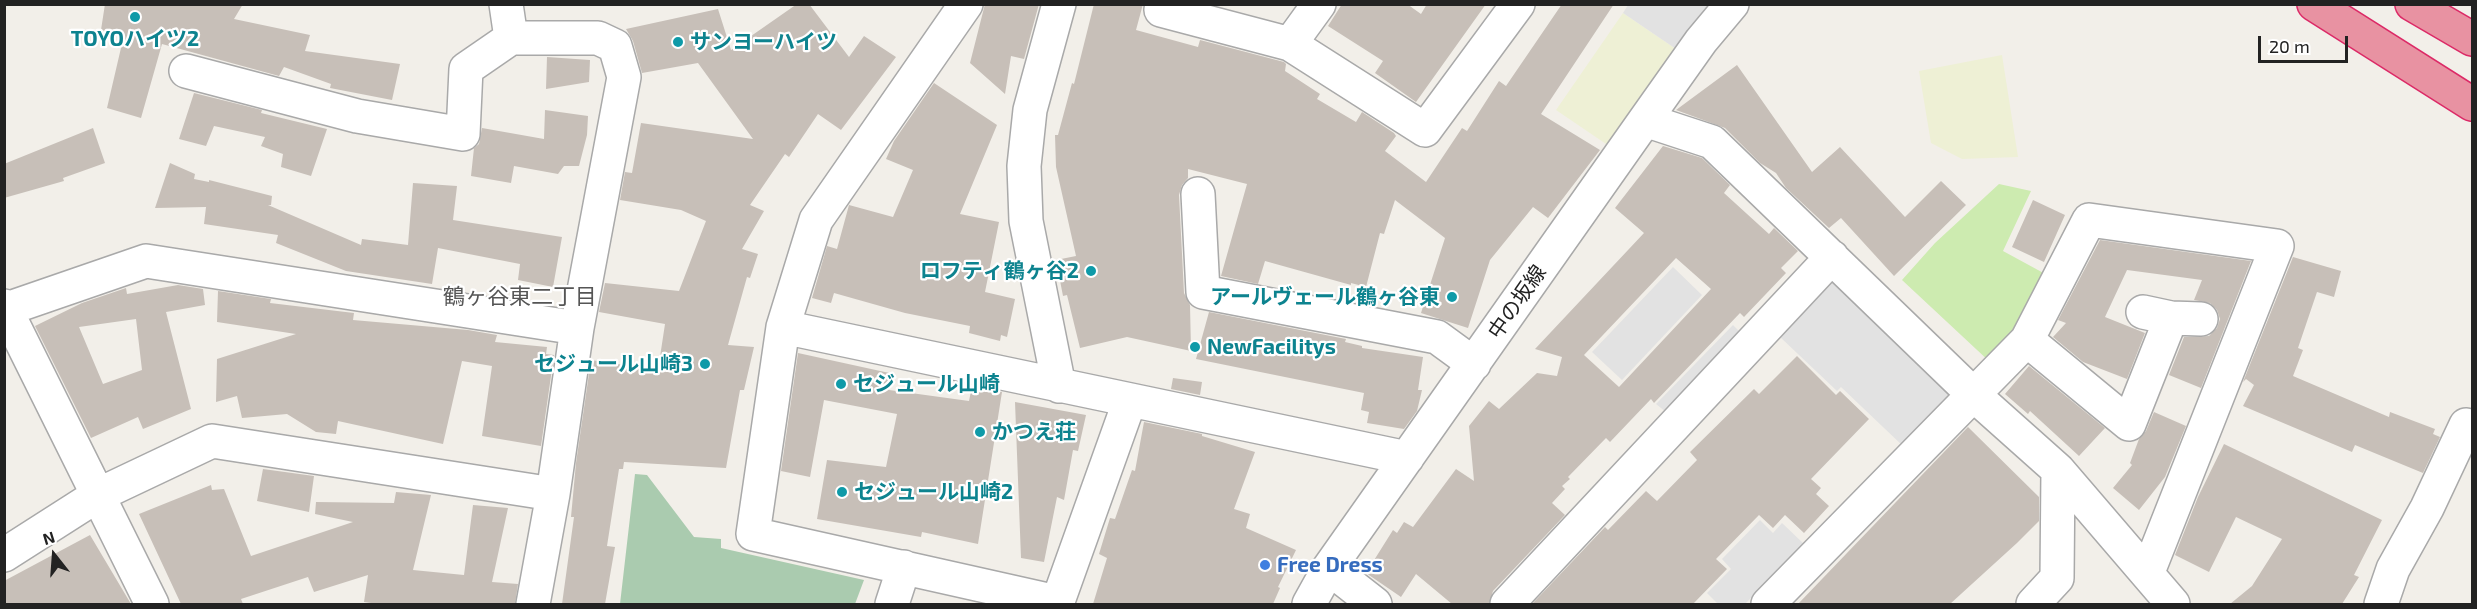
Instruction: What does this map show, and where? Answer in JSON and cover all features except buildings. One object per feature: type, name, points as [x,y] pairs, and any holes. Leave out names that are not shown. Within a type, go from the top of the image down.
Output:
[{"type":"highway","points":[[2314,4],[2472,104]]},
{"type":"highway","points":[[2412,4],[2471,38]]},
{"type":"highway","points":[[2433,81],[2472,114]]},
{"type":"street","points":[[506,4],[511,38]]},
{"type":"street","points":[[966,4],[816,220],[783,327],[753,534],[1057,603],[1130,400]]},
{"type":"street","points":[[1059,4],[1030,110],[1024,166],[1026,222],[1059,386]]},
{"type":"street","points":[[1162,4],[1161,10],[1290,44],[1425,130],[1518,4]]},
{"type":"street","points":[[1290,44],[1319,4]]},
{"type":"street","name":"中の坂線","points":[[1308,604],[1329,568],[1645,120],[1701,41],[1732,4]]},
{"type":"street","points":[[186,71],[357,116],[463,134],[466,69],[511,38],[598,38],[615,46],[624,77],[577,328],[553,494],[533,604]]},
{"type":"street","points":[[1645,120],[1712,142],[1975,396],[2058,470],[2148,572],[2173,604]]},
{"type":"street","points":[[1197,193],[1203,292],[1437,337],[1474,364]]},
{"type":"street","points":[[1768,604],[1975,396],[2027,340],[2088,220],[2277,246],[2148,572]]},
{"type":"street","points":[[1507,604],[1832,257]]},
{"type":"street","points":[[152,604],[5,308],[146,261],[577,328]]},
{"type":"street","points":[[2027,340],[2129,424],[2172,316]]},
{"type":"street","points":[[783,327],[1407,458]]},
{"type":"street","points":[[2381,604],[2393,569],[2427,508],[2466,424]]},
{"type":"street","points":[[4,555],[98,495],[212,441],[553,494]]},
{"type":"street","points":[[2033,604],[2057,578],[2058,470]]},
{"type":"street","points":[[892,604],[904,567]]},
{"type":"street","points":[[1329,568],[1375,604]]},
{"type":"green space","points":[[1623,13],[1676,49],[1609,146],[1556,110]]},
{"type":"green space","points":[[2002,55],[2018,157],[1962,159],[1931,143],[1919,71]]},
{"type":"green space","points":[[1999,184],[2031,191],[2003,251],[2049,276],[2025,319],[1991,363],[1902,280],[1935,243]]},
{"type":"green space","points":[[635,474],[647,475],[694,537],[721,539],[721,548],[864,580],[855,604],[620,604]]},
{"type":"shaded area","points":[[1628,5],[1712,5],[1676,49],[1623,13]]},
{"type":"shaded area","points":[[1673,267],[1702,295],[1622,380],[1592,352]]},
{"type":"shaded area","points":[[1836,279],[1962,395],[1904,447],[1841,387],[1837,391],[1779,336]]},
{"type":"shaded area","points":[[1733,325],[1742,334],[1666,412],[1656,404]]},
{"type":"shaded area","points":[[1760,520],[1773,533],[1782,523],[1804,544],[1745,604],[1718,604],[1707,593],[1731,569],[1722,559]]},
{"type":"place","name":"TOYOハイツ2","points":[[135,17]]},
{"type":"place","name":"サンヨーハイツ","points":[[678,42]]},
{"type":"place","name":"ロフティ鶴ヶ谷2","points":[[1091,271]]},
{"type":"place","name":"アールヴェール鶴ヶ谷東","points":[[1452,297]]},
{"type":"place","name":"NewFacilitys","points":[[1195,347]]},
{"type":"place","name":"セジュール山崎3","points":[[705,364]]},
{"type":"place","name":"セジュール山崎","points":[[841,384]]},
{"type":"place","name":"かつえ荘","points":[[980,432]]},
{"type":"place","name":"セジュール山崎2","points":[[842,492]]},
{"type":"place","name":"Free Dress","points":[[1265,565]]},
{"type":"district","name":"鶴ヶ谷東二丁目","points":[[520,297]]}]
